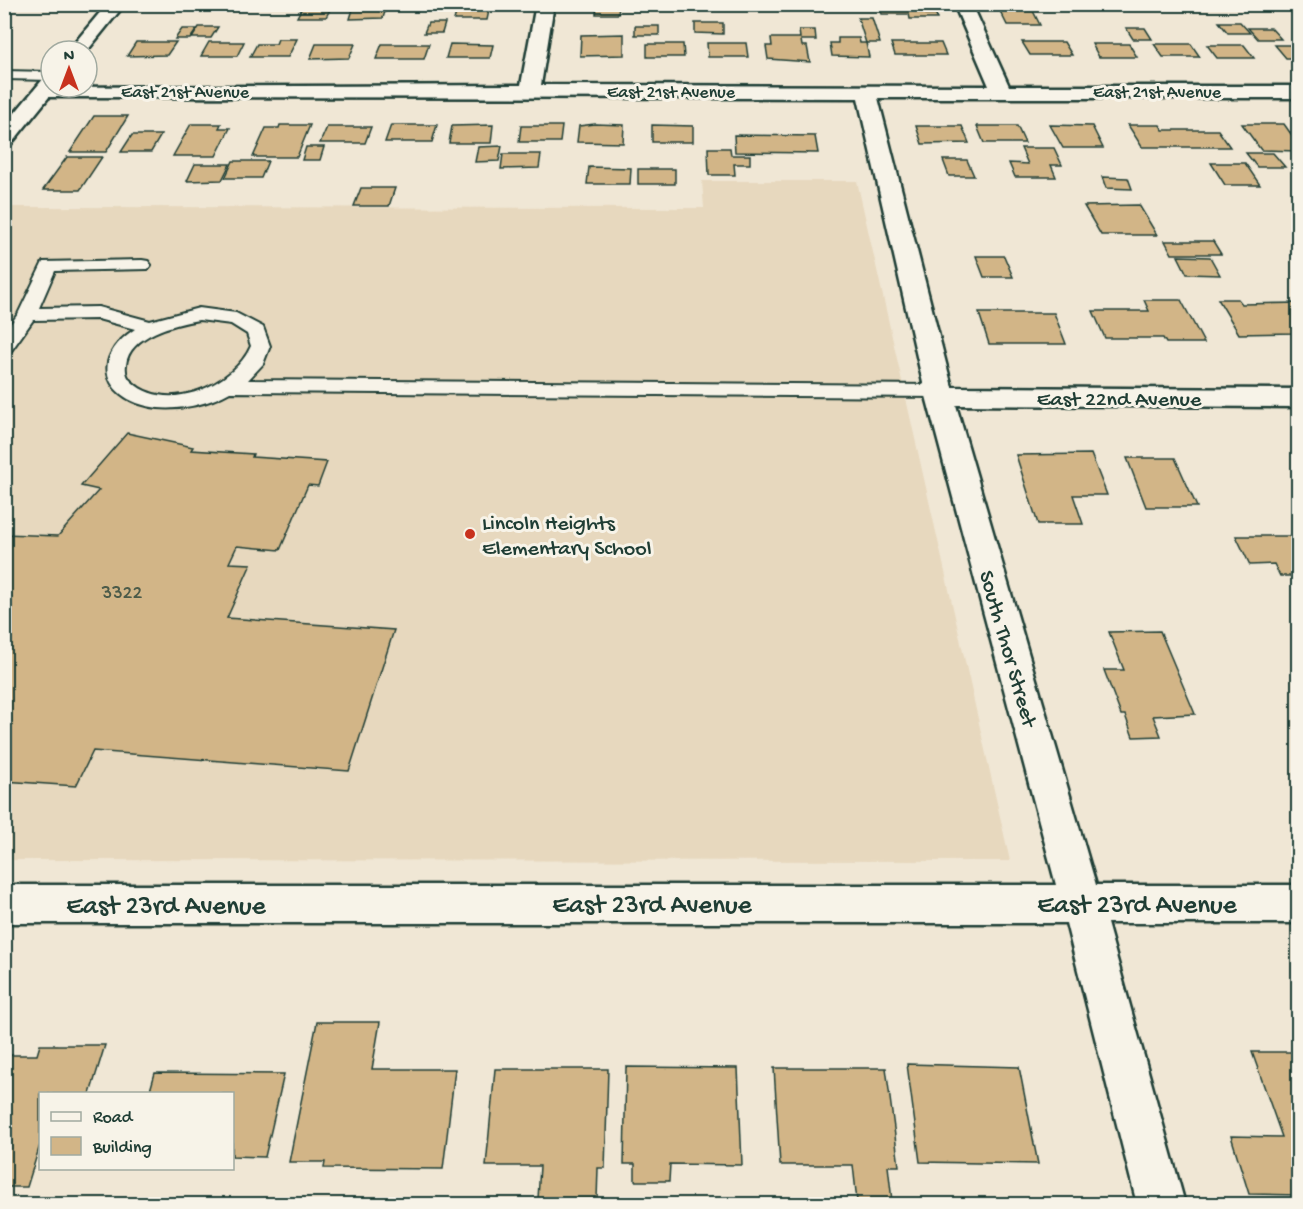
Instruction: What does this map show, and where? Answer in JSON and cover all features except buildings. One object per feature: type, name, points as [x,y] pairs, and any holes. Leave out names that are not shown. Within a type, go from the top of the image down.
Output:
[{"type":"street","points":[[87,39],[117,4]]},
{"type":"street","points":[[530,92],[545,4]]},
{"type":"street","points":[[963,4],[1001,91]]},
{"type":"street","name":"East 21st Avenue","points":[[99,84],[530,92],[1299,92]]},
{"type":"street","name":"South Thor Street","points":[[866,91],[939,393],[1081,902],[1161,1204]]},
{"type":"street","points":[[4,140],[39,96]]},
{"type":"street","name":"East 22nd Avenue","points":[[939,393],[1299,398]]},
{"type":"street","name":"East 23rd Avenue","points":[[4,904],[1081,902],[1299,904]]},
{"type":"lane","points":[[4,75],[39,81]]},
{"type":"lane","points":[[4,347],[27,314],[49,266],[142,265]]},
{"type":"lane","points":[[27,314],[98,312],[151,327]]},
{"type":"lane","points":[[199,314],[222,314],[242,320],[256,329],[262,342],[259,357],[249,372],[230,386],[208,396],[185,401],[161,402],[141,398],[125,390],[117,378],[115,365],[121,351],[134,338],[151,327],[174,318],[199,314]]},
{"type":"lane","points":[[230,386],[939,393]]},
{"type":"shaded area","name":"Lincoln Heights Elementary School","points":[[702,181],[857,181],[1010,861],[5,860],[5,207],[704,208]]},
{"type":"place","name":"Lincoln Heights Elementary School","points":[[470,534]]}]
